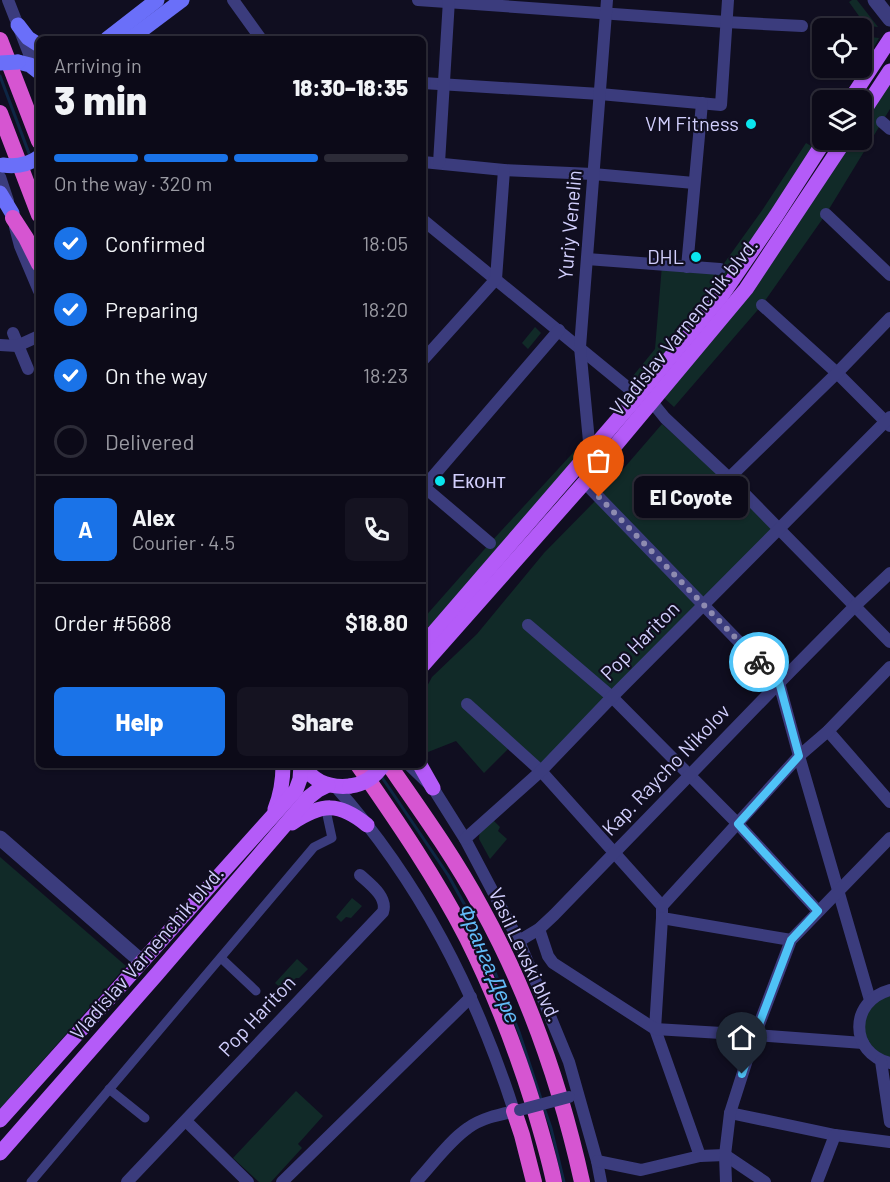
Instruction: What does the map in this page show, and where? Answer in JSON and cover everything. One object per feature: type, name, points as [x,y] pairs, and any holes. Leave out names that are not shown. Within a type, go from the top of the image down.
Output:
[{"type":"highway","points":[[0,40],[36,133]]},
{"type":"highway","points":[[0,113],[36,207]]},
{"type":"highway","points":[[12,216],[36,258]]},
{"type":"highway","points":[[360,768],[435,882],[478,962],[525,1077],[554,1182]]},
{"type":"highway","name":"Vasil Levski blvd.","points":[[391,768],[469,885],[512,969],[552,1075],[582,1182]]},
{"type":"highway","points":[[517,1110],[534,1182]]},
{"type":"main road","points":[[111,36],[157,0]]},
{"type":"main road","points":[[134,36],[182,0]]},
{"type":"main road","points":[[18,25],[28,38],[36,43]]},
{"type":"main road","points":[[857,90],[890,39]]},
{"type":"main road","points":[[0,63],[18,62],[36,70]]},
{"type":"main road","points":[[872,98],[890,71]]},
{"type":"main road","name":"Vladislav Varnenchik blvd.","points":[[426,662],[584,482],[720,298],[819,150]]},
{"type":"main road","name":"Vladislav Varnenchik blvd.","points":[[426,641],[590,452],[645,399],[746,289],[838,150]]},
{"type":"main road","points":[[1,168],[23,165],[36,159]]},
{"type":"main road","points":[[0,193],[12,216]]},
{"type":"main road","points":[[426,637],[439,626]]},
{"type":"main road","points":[[426,669],[439,648]]},
{"type":"main road","points":[[274,827],[282,786],[283,768]]},
{"type":"main road","name":"Vladislav Varnenchik blvd.","points":[[0,1153],[149,983],[274,827],[296,790],[302,768]]},
{"type":"main road","points":[[305,768],[313,778],[338,786]]},
{"type":"main road","name":"Vladislav Varnenchik blvd.","points":[[0,1120],[142,962],[274,827],[318,790],[366,782],[381,768]]},
{"type":"main road","points":[[422,768],[433,788]]},
{"type":"main road","points":[[274,827],[326,807],[349,812],[368,825]]},
{"type":"street","points":[[8,0],[36,66]]},
{"type":"street","points":[[233,0],[259,36]]},
{"type":"street","points":[[418,0],[607,6],[726,22],[802,26]]},
{"type":"street","points":[[426,83],[600,94],[721,105],[729,0]]},
{"type":"street","points":[[875,0],[890,19]]},
{"type":"street","points":[[439,163],[448,1]]},
{"type":"street","name":"Yuriy Venelin","points":[[590,452],[580,347],[607,6]]},
{"type":"street","points":[[687,267],[702,104]]},
{"type":"street","points":[[426,162],[694,183]]},
{"type":"street","points":[[1,168],[18,241],[36,284]]},
{"type":"street","points":[[426,357],[496,279],[504,170]]},
{"type":"street","points":[[826,214],[890,275]]},
{"type":"street","points":[[426,227],[496,279],[645,399],[729,478],[890,642]]},
{"type":"street","points":[[586,259],[720,269]]},
{"type":"street","points":[[762,305],[888,422]]},
{"type":"street","points":[[729,478],[890,318]]},
{"type":"street","points":[[426,484],[559,330]]},
{"type":"street","points":[[13,333],[28,369]]},
{"type":"street","points":[[0,345],[17,346],[36,337]]},
{"type":"street","name":"Pop Hariton","points":[[465,839],[541,771],[779,529],[888,422]]},
{"type":"street","points":[[584,482],[779,682],[870,1000]]},
{"type":"street","points":[[426,490],[490,543]]},
{"type":"street","name":"Kap. Raycho Nikolov","points":[[519,941],[539,928],[779,682],[890,573]]},
{"type":"street","points":[[528,625],[612,697],[738,824],[818,911]]},
{"type":"street","points":[[700,1156],[655,1029],[662,912],[799,756],[828,731],[890,667]]},
{"type":"street","points":[[467,704],[541,771],[613,852],[662,912],[791,940]]},
{"type":"street","points":[[828,731],[890,802]]},
{"type":"street","points":[[412,768],[433,788],[465,839],[519,941],[569,1062],[574,1095],[597,1161],[601,1182]]},
{"type":"street","points":[[338,786],[368,825],[434,922],[471,996],[517,1110]]},
{"type":"street","points":[[31,1182],[314,847],[332,838],[327,815]]},
{"type":"street","points":[[726,1182],[725,1155],[730,1113],[755,1035],[791,940],[890,837]]},
{"type":"street","points":[[0,838],[142,962]]},
{"type":"street","name":"Pop Hariton","points":[[127,1182],[383,912],[384,901],[360,874]]},
{"type":"street","points":[[539,928],[548,956],[553,963],[655,1029],[862,1043]]},
{"type":"street","points":[[221,958],[256,991]]},
{"type":"street","points":[[890,990],[870,1000],[863,1009],[859,1032],[862,1043],[874,1057],[886,1062],[890,1122]]},
{"type":"street","points":[[282,1182],[471,996]]},
{"type":"street","points":[[110,1089],[145,1118]]},
{"type":"street","points":[[416,1182],[455,1138],[469,1127],[493,1116],[574,1095]]},
{"type":"street","points":[[730,1113],[835,1135],[890,1142]]},
{"type":"street","points":[[186,1121],[248,1182]]},
{"type":"street","points":[[817,1182],[835,1135]]},
{"type":"street","points":[[597,1161],[641,1170],[700,1156],[725,1155],[765,1182]]},
{"type":"green space","points":[[857,0],[871,18],[859,18],[849,2]]},
{"type":"green space","points":[[872,37],[879,38],[872,49]]},
{"type":"green space","points":[[890,79],[890,109],[872,139],[872,107]]},
{"type":"green space","points":[[806,143],[812,146],[772,211],[673,349],[637,390],[628,382],[655,349],[662,265],[720,269]]},
{"type":"green space","points":[[844,150],[865,150],[826,214],[762,305],[674,407],[663,397]]},
{"type":"green space","points":[[535,327],[541,333],[528,349],[522,343]]},
{"type":"green space","points":[[662,424],[779,529],[541,771],[512,745],[484,773],[456,741],[426,753],[426,688],[432,677],[477,634],[544,553],[599,497]]},
{"type":"green space","points":[[582,443],[577,463],[433,624],[426,628],[426,616]]},
{"type":"green space","points":[[490,817],[500,827],[498,831],[507,839],[490,859],[479,839],[480,826]]},
{"type":"green space","points":[[0,857],[126,966],[0,1109]]},
{"type":"green space","points":[[352,898],[362,906],[351,918],[346,917],[341,922],[336,917]]},
{"type":"green space","points":[[297,959],[308,969],[283,990],[275,983]]},
{"type":"green space","points":[[890,990],[890,1063],[874,1057],[859,1020]]},
{"type":"green space","points":[[296,1091],[323,1116],[298,1144],[302,1148],[271,1182],[259,1182],[233,1158]]},
{"type":"waterway","name":"Франга Дере","points":[[0,76],[30,156]]},
{"type":"waterway","name":"Франга Дере","points":[[34,165],[36,171]]},
{"type":"waterway","name":"Франга Дере","points":[[381,776],[448,875],[476,925],[519,1032],[542,1102]]},
{"type":"waterway","name":"Франга Дере","points":[[544,1108],[564,1182]]},
{"type":"way so far","points":[[599,497],[759,662]]},
{"type":"place","name":"VM Fitness","points":[[751,124]]},
{"type":"place","name":"DHL","points":[[696,257]]},
{"type":"place","name":"Еконт","points":[[440,481]]},
{"type":"place","name":"El Coyote","points":[[599,497]]},
{"type":"route","points":[[742,1074],[791,940],[818,911],[738,824],[799,756],[779,682],[759,662]]}]
